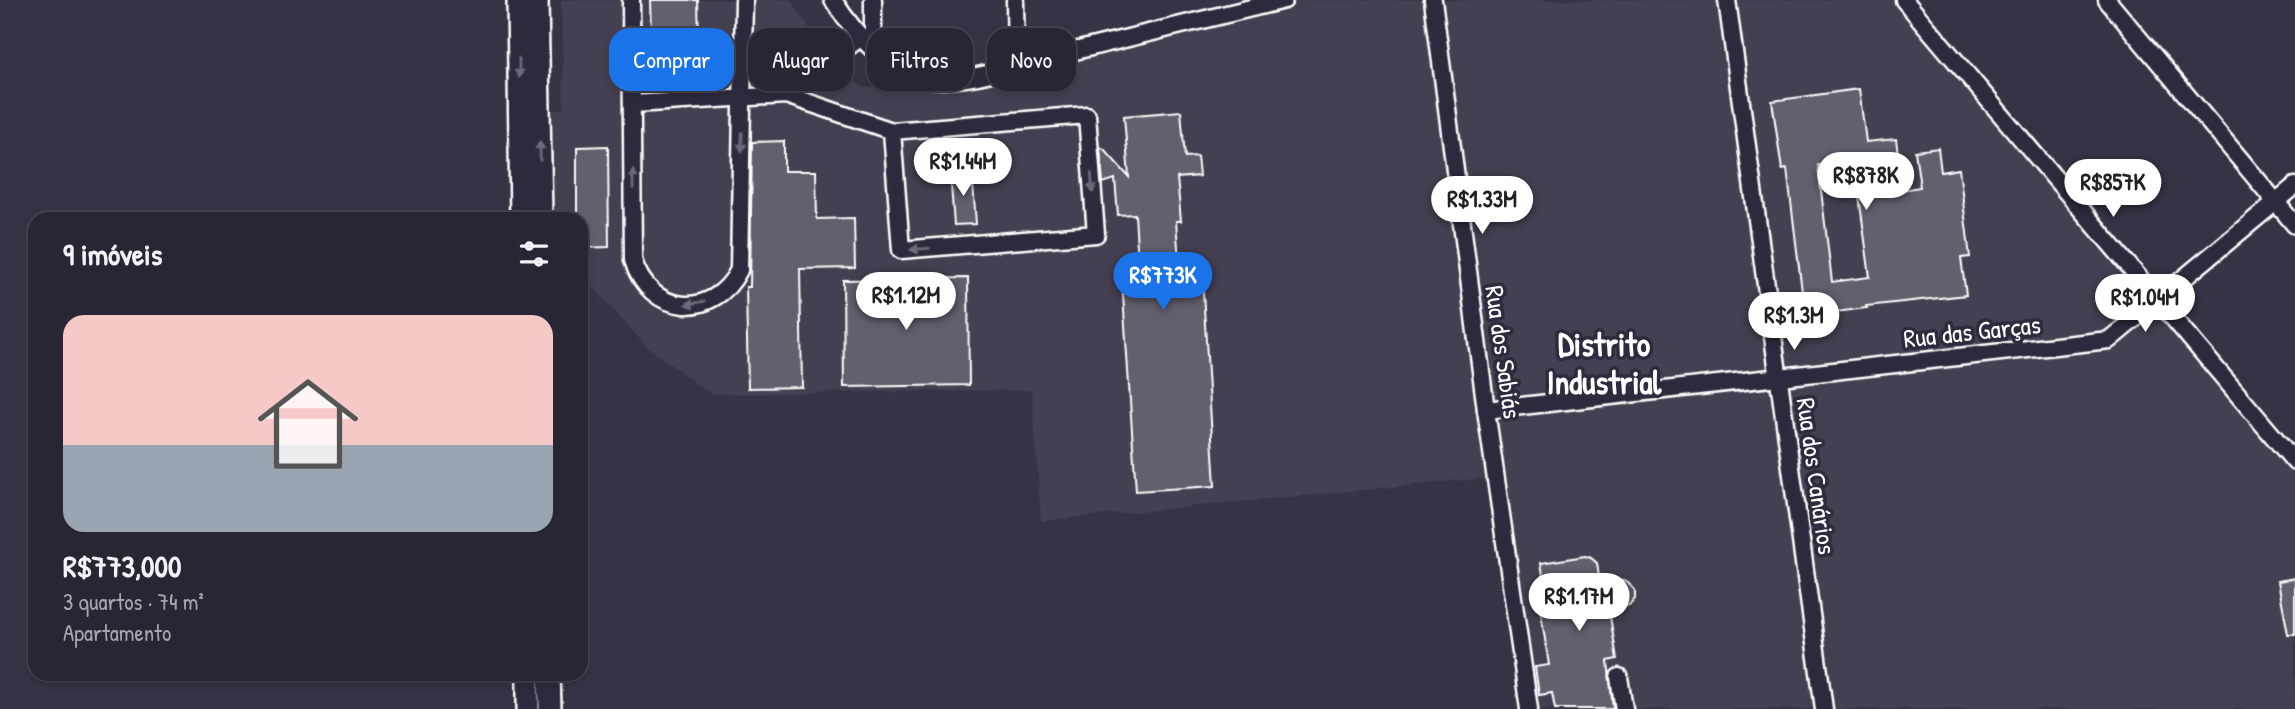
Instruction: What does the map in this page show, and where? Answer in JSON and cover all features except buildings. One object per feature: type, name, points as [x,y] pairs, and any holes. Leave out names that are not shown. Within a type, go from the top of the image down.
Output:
[{"type":"main road","points":[[518,0],[521,212]]},
{"type":"main road","points":[[537,0],[541,212]]},
{"type":"main road","points":[[528,681],[528,709]]},
{"type":"main road","points":[[549,681],[550,709]]},
{"type":"street","points":[[631,0],[633,247],[637,271],[643,284],[664,300],[678,305],[696,304],[712,299],[725,290],[739,270],[744,0]]},
{"type":"street","points":[[834,0],[848,22],[867,43]]},
{"type":"street","points":[[873,0],[873,28]]},
{"type":"street","points":[[1015,0],[1015,28]]},
{"type":"street","points":[[1076,49],[1227,7],[1284,0]]},
{"type":"street","name":"Rua dos Sabiás","points":[[1433,0],[1486,410],[1529,709]]},
{"type":"street","name":"Rua dos Canários","points":[[1727,0],[1824,709]]},
{"type":"street","points":[[1903,0],[2295,462]]},
{"type":"street","points":[[2107,0],[2295,225]]},
{"type":"street","points":[[786,95],[861,37]]},
{"type":"street","points":[[632,104],[786,95],[892,131],[1087,115],[1096,234],[901,250],[892,131]]},
{"type":"street","name":"Rua das Garças","points":[[1486,410],[2109,340],[2295,186]]},
{"type":"street","points":[[1619,677],[1624,709]]},
{"type":"shaded area","points":[[561,0],[792,0],[809,28],[748,28],[748,91],[853,91],[853,79],[867,88],[867,91],[973,91],[973,75],[987,72],[987,91],[1076,91],[1076,50],[1284,0],[1904,0],[2295,462],[2295,709],[1529,709],[1496,477],[1041,521],[1032,390],[710,394],[646,346],[588,282],[588,212],[553,212],[531,112],[564,109]]},
{"type":"district","name":"Distrito Industrial","points":[[1604,363]]}]
